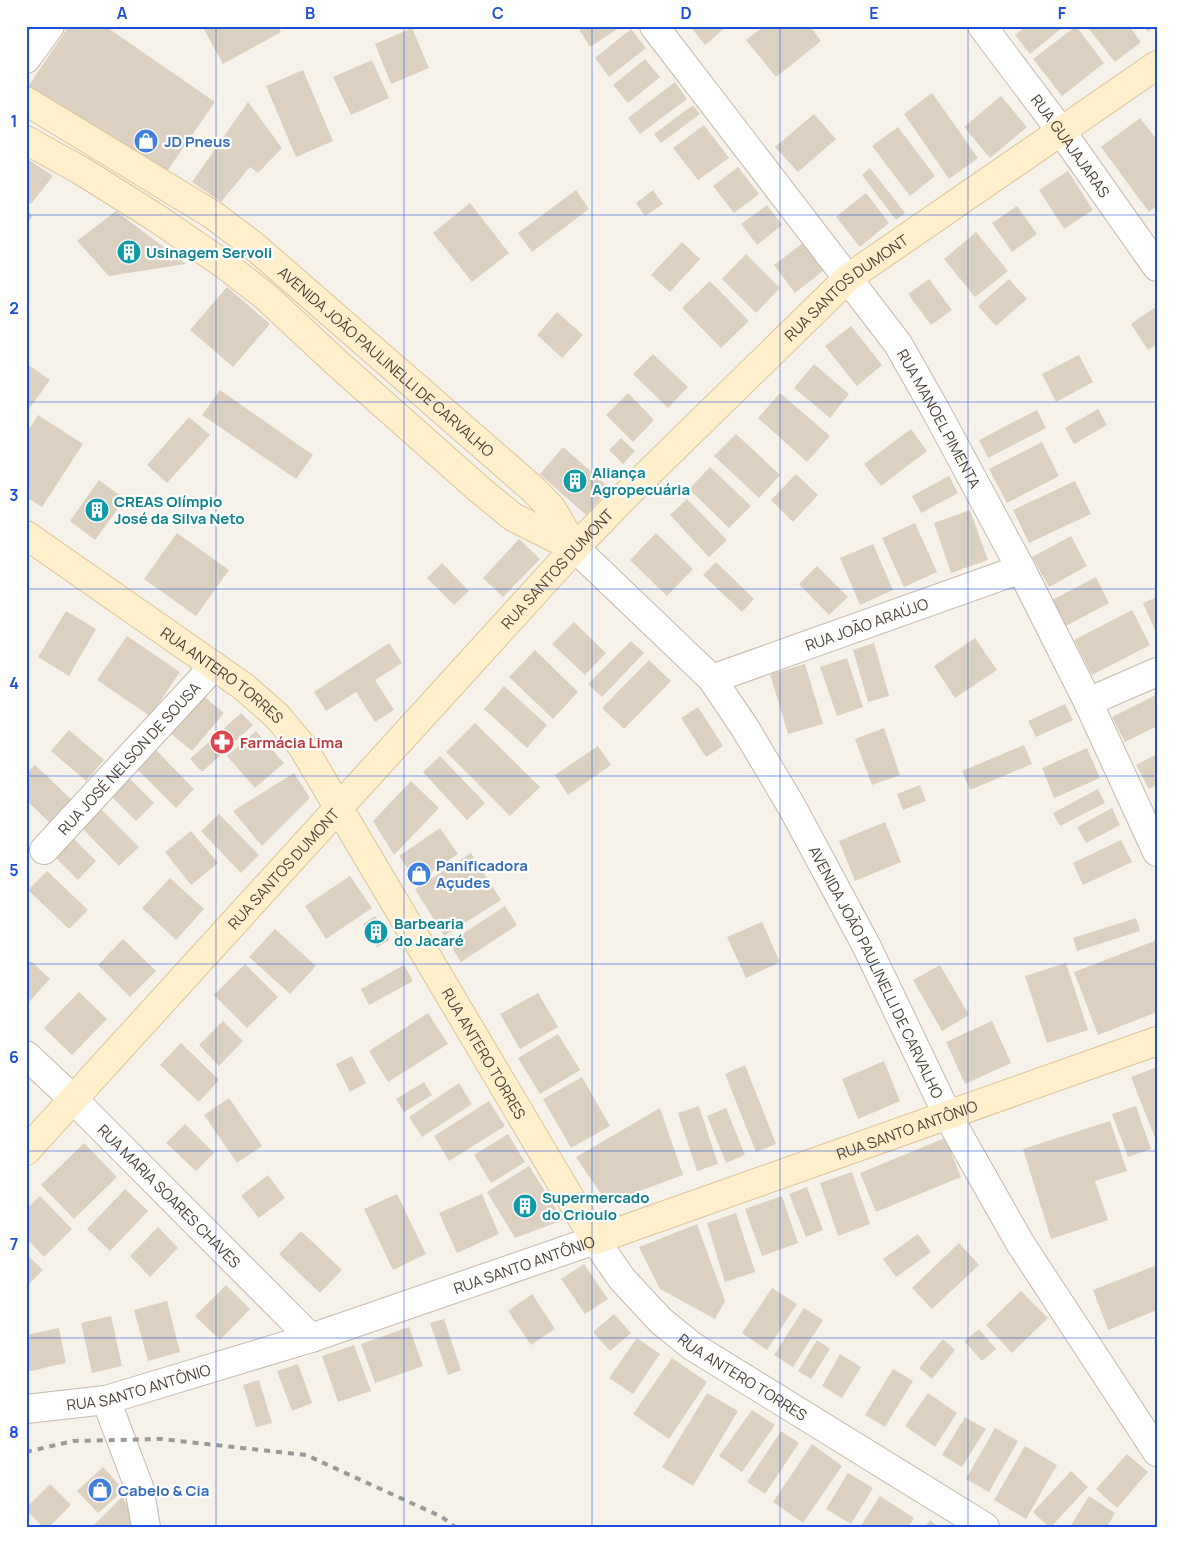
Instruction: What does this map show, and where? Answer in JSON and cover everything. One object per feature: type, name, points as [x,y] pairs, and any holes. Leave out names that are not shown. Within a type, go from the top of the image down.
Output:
[{"type":"street","points":[[26,59],[50,26]]},
{"type":"street","name":"RUA MANOEL PIMENTA","points":[[654,26],[898,344],[1021,569],[1088,702],[1157,852]]},
{"type":"street","name":"RUA GUAJAJARAS","points":[[982,26],[1061,131],[1157,267]]},
{"type":"street","name":"RUA SANTOS DUMONT","points":[[26,1151],[576,547],[626,495],[848,278],[1157,65]]},
{"type":"street","name":"AVENIDA JOÃO PAULINELLI DE CARVALHO","points":[[26,101],[213,215],[254,246],[534,490],[552,509],[576,547],[712,679],[745,728],[792,807],[866,945],[948,1116],[1020,1243],[1157,1452]]},
{"type":"street","name":"AVENIDA JOÃO PAULINELLI DE CARVALHO","points":[[26,140],[80,170],[218,259],[265,296],[360,384],[513,517],[576,547]]},
{"type":"street","points":[[155,217],[172,190]]},
{"type":"street","name":"RUA ANTERO TORRES","points":[[26,536],[244,686],[277,716],[302,746],[595,1240],[622,1279],[661,1321],[692,1346],[985,1527]]},
{"type":"street","name":"RUA JOÃO ARAÚJO","points":[[712,679],[1021,569]]},
{"type":"street","name":"RUA JOSÉ NELSON DE SOUSA","points":[[44,850],[214,666]]},
{"type":"street","points":[[1088,702],[1157,672]]},
{"type":"street","name":"RUA SANTO ANTÔNIO","points":[[26,1409],[106,1400],[311,1338],[1157,1042]]},
{"type":"street","name":"RUA MARIA SOARES CHAVES","points":[[26,1055],[74,1100],[311,1338]]},
{"type":"street","points":[[106,1400],[139,1487],[146,1527]]},
{"type":"building","name":"JD Pneus","points":[[69,26],[105,26],[215,102],[161,180],[27,88]]},
{"type":"building","points":[[202,26],[278,26],[281,32],[223,64]]},
{"type":"building","points":[[577,26],[622,26],[590,47]]},
{"type":"building","points":[[690,26],[727,26],[705,45]]},
{"type":"building","points":[[764,26],[810,26],[821,41],[776,77],[746,40]]},
{"type":"building","points":[[1026,26],[1064,26],[1030,54],[1015,35]]},
{"type":"building","points":[[1076,26],[1104,63],[1062,96],[1033,59]]},
{"type":"building","points":[[1091,26],[1129,26],[1141,42],[1115,62],[1088,28]]},
{"type":"building","points":[[1144,26],[1155,26],[1148,32]]},
{"type":"building","points":[[412,28],[429,68],[391,84],[375,44]]},
{"type":"building","points":[[631,29],[646,48],[609,77],[595,58]]},
{"type":"building","points":[[645,59],[660,77],[628,103],[613,85]]},
{"type":"building","points":[[372,60],[389,98],[351,115],[333,77]]},
{"type":"building","points":[[303,70],[333,141],[296,157],[266,86]]},
{"type":"building","points":[[675,82],[687,99],[640,134],[628,118]]},
{"type":"building","points":[[932,93],[978,158],[949,179],[904,114]]},
{"type":"building","points":[[1001,96],[1027,127],[990,158],[964,127]]},
{"type":"building","points":[[248,102],[282,148],[258,173],[250,167],[221,202],[192,182]]},
{"type":"building","points":[[693,105],[700,114],[661,143],[654,134]]},
{"type":"building","points":[[814,114],[836,139],[798,172],[775,147]]},
{"type":"building","points":[[1140,118],[1157,140],[1157,206],[1149,212],[1101,147]]},
{"type":"building","points":[[704,125],[729,158],[698,180],[673,148]]},
{"type":"building","points":[[898,127],[935,176],[910,196],[872,146]]},
{"type":"building","points":[[26,158],[53,176],[31,204],[26,201]]},
{"type":"building","points":[[738,167],[759,194],[734,213],[713,186]]},
{"type":"building","points":[[870,168],[905,213],[896,220],[862,175]]},
{"type":"building","points":[[1068,171],[1093,210],[1064,229],[1039,190]]},
{"type":"building","points":[[576,190],[589,209],[532,252],[518,233]]},
{"type":"building","points":[[653,190],[663,204],[645,216],[636,203]]},
{"type":"building","points":[[866,193],[889,223],[860,247],[836,217]]},
{"type":"building","points":[[470,203],[509,253],[472,282],[433,233]]},
{"type":"building","points":[[767,205],[782,225],[757,245],[741,224]]},
{"type":"building","points":[[1017,206],[1037,234],[1012,252],[992,223]]},
{"type":"building","points":[[26,211],[33,216],[26,225]]},
{"type":"building","name":"Usinagem Servoli","points":[[116,211],[186,264],[109,276],[77,241]]},
{"type":"building","points":[[976,232],[1008,271],[975,297],[944,259]]},
{"type":"building","points":[[682,242],[700,259],[670,292],[651,275]]},
{"type":"building","points":[[803,243],[823,271],[795,293],[774,265]]},
{"type":"building","points":[[746,254],[780,288],[756,313],[722,279]]},
{"type":"building","points":[[929,279],[952,310],[931,325],[908,294]]},
{"type":"building","points":[[1009,279],[1027,299],[996,326],[978,306]]},
{"type":"building","points":[[710,281],[749,321],[721,348],[682,308]]},
{"type":"building","points":[[227,287],[270,324],[233,367],[190,330]]},
{"type":"building","points":[[1154,308],[1157,311],[1157,344],[1148,350],[1131,324]]},
{"type":"building","points":[[557,312],[583,335],[562,358],[537,335]]},
{"type":"building","points":[[851,326],[882,365],[857,386],[825,346]]},
{"type":"building","points":[[653,354],[688,387],[668,408],[633,374]]},
{"type":"building","points":[[1079,355],[1093,382],[1056,402],[1042,374]]},
{"type":"building","points":[[26,363],[50,380],[26,413]]},
{"type":"building","points":[[814,364],[849,394],[830,418],[794,388]]},
{"type":"building","points":[[220,390],[313,455],[296,479],[202,415]]},
{"type":"building","points":[[628,393],[654,420],[633,442],[606,415]]},
{"type":"building","points":[[780,393],[830,436],[807,462],[758,418]]},
{"type":"building","points":[[1098,409],[1107,425],[1074,444],[1065,428]]},
{"type":"building","points":[[1037,410],[1046,428],[988,458],[979,440]]},
{"type":"building","points":[[38,415],[83,444],[42,507],[26,497],[26,434]]},
{"type":"building","points":[[189,417],[210,435],[167,483],[147,465]]},
{"type":"building","points":[[911,429],[927,451],[881,486],[864,464]]},
{"type":"building","points":[[736,434],[780,475],[759,498],[714,456]]},
{"type":"building","points":[[621,438],[635,451],[623,464],[609,450]]},
{"type":"building","points":[[1042,442],[1059,476],[1007,503],[989,469]]},
{"type":"building","name":"Aliança Agropecuária","points":[[563,447],[610,488],[586,515],[540,474]]},
{"type":"building","points":[[710,467],[751,506],[729,528],[689,489]]},
{"type":"building","points":[[796,474],[818,495],[793,522],[771,500]]},
{"type":"building","points":[[949,476],[958,493],[921,513],[912,496]]},
{"type":"building","name":"CREAS Olímpio José da Silva Neto","points":[[99,480],[125,499],[95,540],[70,521]]},
{"type":"building","points":[[1075,481],[1091,514],[1029,543],[1013,510]]},
{"type":"building","points":[[687,499],[727,540],[709,557],[670,515]]},
{"type":"building","points":[[970,510],[988,560],[951,573],[934,523]]},
{"type":"building","points":[[915,523],[937,572],[904,587],[882,538]]},
{"type":"building","points":[[177,533],[229,570],[196,616],[144,579]]},
{"type":"building","points":[[656,533],[693,569],[667,596],[630,560]]},
{"type":"building","points":[[1071,536],[1087,566],[1049,587],[1032,557]]},
{"type":"building","points":[[519,539],[540,559],[503,597],[483,578]]},
{"type":"building","points":[[873,544],[893,590],[860,605],[840,558]]},
{"type":"building","points":[[716,562],[754,599],[742,612],[703,575]]},
{"type":"building","points":[[442,563],[469,591],[454,605],[427,578]]},
{"type":"building","points":[[817,566],[848,597],[829,615],[799,584]]},
{"type":"building","points":[[1096,577],[1109,603],[1066,626],[1052,600]]},
{"type":"building","points":[[1157,597],[1157,635],[1143,603]]},
{"type":"building","points":[[1132,610],[1150,645],[1092,675],[1074,640]]},
{"type":"building","points":[[66,611],[96,629],[69,676],[38,657]]},
{"type":"building","points":[[574,622],[606,653],[585,675],[552,644]]},
{"type":"building","points":[[127,636],[180,672],[150,716],[97,680]]},
{"type":"building","points":[[975,638],[997,670],[955,698],[934,666]]},
{"type":"building","points":[[631,641],[644,653],[602,697],[588,684]]},
{"type":"building","points":[[389,643],[402,663],[375,680],[394,710],[375,722],[356,692],[326,711],[314,692]]},
{"type":"building","points":[[874,643],[889,696],[868,702],[853,650]]},
{"type":"building","points":[[535,650],[578,692],[553,719],[509,677]]},
{"type":"building","points":[[847,658],[863,707],[837,716],[820,667]]},
{"type":"building","points":[[649,660],[671,681],[624,729],[602,708]]},
{"type":"building","points":[[805,664],[823,724],[788,734],[770,674]]},
{"type":"building","points":[[504,686],[547,725],[527,748],[484,709]]},
{"type":"building","points":[[201,694],[224,713],[192,751],[169,732]]},
{"type":"building","points":[[1156,695],[1157,726],[1125,742],[1112,717]]},
{"type":"building","points":[[1065,704],[1073,720],[1036,737],[1028,721]]},
{"type":"building","points":[[698,707],[723,746],[706,757],[681,718]]},
{"type":"building","name":"Farmácia Lima","points":[[241,713],[253,725],[202,772],[190,759]]},
{"type":"building","points":[[475,723],[540,787],[510,816],[446,752]]},
{"type":"building","points":[[884,728],[900,775],[872,785],[855,739]]},
{"type":"building","points":[[69,730],[104,760],[86,781],[51,751]]},
{"type":"building","points":[[256,731],[284,763],[255,788],[227,756]]},
{"type":"building","points":[[1024,745],[1032,764],[970,790],[962,771]]},
{"type":"building","points":[[598,746],[611,765],[568,795],[555,775]]},
{"type":"building","points":[[1087,748],[1100,778],[1054,798],[1042,768]]},
{"type":"building","points":[[156,750],[194,789],[176,808],[137,769]]},
{"type":"building","points":[[1157,754],[1157,785],[1149,789],[1136,765]]},
{"type":"building","points":[[440,756],[485,803],[467,820],[423,772]]},
{"type":"building","points":[[35,765],[72,800],[50,823],[26,800],[26,773]]},
{"type":"building","points":[[294,773],[310,798],[262,846],[233,811]]},
{"type":"building","points":[[128,777],[154,803],[136,821],[110,795]]},
{"type":"building","points":[[411,781],[439,808],[394,855],[373,821]]},
{"type":"building","points":[[920,785],[926,801],[903,810],[897,794]]},
{"type":"building","points":[[1098,789],[1105,803],[1060,826],[1053,813]]},
{"type":"building","points":[[100,808],[139,847],[119,866],[81,827]]},
{"type":"building","points":[[1112,808],[1120,825],[1086,843],[1077,827]]},
{"type":"building","points":[[219,814],[259,855],[241,873],[201,831]]},
{"type":"building","points":[[885,822],[901,862],[855,881],[839,841]]},
{"type":"building","points":[[440,828],[458,854],[417,882],[399,856]]},
{"type":"building","points":[[191,831],[218,863],[191,885],[165,852]]},
{"type":"building","points":[[72,837],[96,861],[78,880],[54,856]]},
{"type":"building","points":[[1121,840],[1132,862],[1083,885],[1073,863]]},
{"type":"building","points":[[471,853],[501,900],[444,936],[415,889]]},
{"type":"building","points":[[47,871],[88,910],[69,929],[28,890]]},
{"type":"building","points":[[350,876],[372,908],[326,939],[305,906]]},
{"type":"building","points":[[170,878],[204,909],[176,940],[142,908]]},
{"type":"building","points":[[505,906],[517,925],[461,962],[449,943]]},
{"type":"building","name":"Barbearia do Jacaré","points":[[375,916],[389,940],[377,947],[363,924]]},
{"type":"building","points":[[1136,918],[1140,931],[1077,951],[1073,938]]},
{"type":"building","points":[[762,922],[780,962],[746,978],[727,937]]},
{"type":"building","points":[[275,929],[316,966],[290,994],[249,957]]},
{"type":"building","points":[[123,939],[156,971],[130,997],[98,965]]},
{"type":"building","points":[[1157,940],[1157,1012],[1098,1035],[1074,972]]},
{"type":"building","points":[[31,961],[50,979],[26,1005],[26,966]]},
{"type":"building","points":[[1066,963],[1088,1030],[1047,1043],[1025,976]]},
{"type":"building","points":[[245,964],[278,997],[247,1028],[214,995]]},
{"type":"building","points":[[404,965],[413,981],[369,1005],[361,989]]},
{"type":"building","points":[[940,965],[969,1015],[942,1031],[913,980]]},
{"type":"building","points":[[79,992],[107,1019],[72,1055],[44,1028]]},
{"type":"building","points":[[538,993],[558,1027],[520,1049],[500,1014]]},
{"type":"building","points":[[428,1013],[448,1044],[388,1082],[369,1051]]},
{"type":"building","points":[[223,1021],[243,1041],[219,1066],[199,1045]]},
{"type":"building","points":[[992,1021],[1011,1063],[965,1084],[946,1042]]},
{"type":"building","points":[[558,1034],[580,1070],[540,1094],[518,1058]]},
{"type":"building","points":[[181,1043],[219,1080],[199,1102],[160,1065]]},
{"type":"building","points":[[352,1056],[366,1083],[350,1092],[336,1064]]},
{"type":"building","points":[[884,1061],[900,1101],[858,1119],[842,1079]]},
{"type":"building","points":[[745,1065],[776,1144],[756,1152],[725,1074]]},
{"type":"building","points":[[1157,1067],[1157,1143],[1131,1077]]},
{"type":"building","points":[[582,1077],[610,1126],[571,1148],[543,1099]]},
{"type":"building","points":[[424,1082],[432,1095],[404,1112],[396,1099]]},
{"type":"building","points":[[459,1083],[472,1104],[422,1137],[409,1117]]},
{"type":"building","points":[[229,1098],[262,1146],[237,1163],[204,1115]]},
{"type":"building","points":[[489,1101],[505,1126],[449,1161],[434,1136]]},
{"type":"building","points":[[699,1106],[718,1164],[697,1171],[678,1113]]},
{"type":"building","points":[[1136,1106],[1151,1149],[1128,1157],[1112,1114]]},
{"type":"building","points":[[660,1108],[683,1175],[607,1203],[576,1157]]},
{"type":"building","points":[[726,1108],[745,1155],[726,1163],[707,1116]]},
{"type":"building","points":[[1110,1121],[1127,1171],[1095,1181],[1108,1220],[1051,1239],[1023,1149]]},
{"type":"building","points":[[185,1124],[214,1153],[196,1171],[166,1143]]},
{"type":"building","points":[[508,1134],[525,1162],[491,1183],[474,1155]]},
{"type":"building","points":[[945,1138],[961,1177],[876,1212],[860,1173]]},
{"type":"building","points":[[84,1143],[117,1177],[74,1219],[41,1185]]},
{"type":"building","name":"Supermercado do Crioulo","points":[[529,1166],[563,1220],[515,1238],[487,1192]]},
{"type":"building","points":[[852,1172],[870,1224],[838,1236],[820,1183]]},
{"type":"building","points":[[268,1175],[285,1198],[259,1218],[241,1196]]},
{"type":"building","points":[[807,1187],[823,1230],[806,1237],[789,1194]]},
{"type":"building","points":[[125,1189],[148,1211],[110,1251],[87,1229]]},
{"type":"building","points":[[397,1194],[426,1254],[393,1270],[364,1209]]},
{"type":"building","points":[[482,1194],[499,1234],[457,1253],[439,1213]]},
{"type":"building","points":[[40,1196],[72,1229],[44,1257],[26,1238],[26,1209]]},
{"type":"building","points":[[782,1196],[798,1243],[762,1256],[745,1209]]},
{"type":"building","points":[[736,1213],[755,1272],[725,1282],[707,1223]]},
{"type":"building","points":[[697,1224],[725,1301],[715,1319],[660,1289],[639,1247]]},
{"type":"building","points":[[158,1227],[178,1248],[150,1277],[130,1256]]},
{"type":"building","points":[[301,1231],[342,1270],[320,1293],[279,1254]]},
{"type":"building","points":[[918,1234],[931,1252],[896,1277],[883,1259]]},
{"type":"building","points":[[959,1243],[979,1265],[932,1309],[912,1288]]},
{"type":"building","points":[[26,1254],[43,1270],[26,1287]]},
{"type":"building","points":[[584,1264],[608,1299],[585,1314],[561,1279]]},
{"type":"building","points":[[1157,1265],[1157,1310],[1108,1330],[1093,1290]]},
{"type":"building","points":[[226,1285],[250,1309],[220,1340],[195,1316]]},
{"type":"building","points":[[772,1288],[797,1304],[767,1350],[742,1333]]},
{"type":"building","points":[[1021,1291],[1048,1318],[1012,1353],[986,1325]]},
{"type":"building","points":[[532,1294],[555,1329],[531,1345],[508,1311]]},
{"type":"building","points":[[167,1301],[180,1352],[148,1361],[134,1310]]},
{"type":"building","points":[[804,1308],[823,1320],[793,1367],[774,1355]]},
{"type":"building","points":[[614,1314],[631,1333],[610,1351],[593,1332]]},
{"type":"building","points":[[111,1316],[122,1366],[92,1373],[81,1323]]},
{"type":"building","points":[[444,1319],[461,1370],[448,1375],[430,1323]]},
{"type":"building","points":[[409,1327],[423,1366],[375,1383],[361,1344]]},
{"type":"building","points":[[59,1328],[66,1363],[26,1372],[26,1335]]},
{"type":"building","points":[[979,1329],[996,1349],[982,1361],[964,1341]]},
{"type":"building","points":[[637,1338],[660,1354],[633,1394],[609,1378]]},
{"type":"building","points":[[943,1339],[955,1350],[932,1379],[919,1368]]},
{"type":"building","points":[[817,1340],[830,1349],[811,1379],[798,1371]]},
{"type":"building","points":[[354,1345],[371,1391],[338,1402],[322,1356]]},
{"type":"building","points":[[840,1354],[861,1367],[842,1398],[822,1386]]},
{"type":"building","points":[[672,1358],[707,1382],[669,1439],[633,1414]]},
{"type":"building","points":[[298,1364],[312,1403],[292,1411],[277,1371]]},
{"type":"building","points":[[893,1369],[913,1381],[885,1427],[865,1415]]},
{"type":"building","points":[[259,1380],[272,1423],[256,1427],[243,1385]]},
{"type":"building","points":[[707,1393],[738,1411],[693,1486],[662,1467]]},
{"type":"building","points":[[928,1393],[957,1413],[935,1447],[905,1426]]},
{"type":"building","points":[[752,1410],[775,1425],[742,1472],[719,1456]]},
{"type":"building","points":[[965,1417],[986,1429],[962,1467],[942,1455]]},
{"type":"building","points":[[995,1428],[1018,1441],[989,1492],[966,1479]]},
{"type":"building","points":[[781,1431],[799,1443],[765,1494],[747,1482]]},
{"type":"building","points":[[812,1444],[842,1466],[803,1523],[773,1502]]},
{"type":"building","points":[[1025,1446],[1057,1465],[1026,1519],[994,1500]]},
{"type":"building","points":[[1127,1454],[1148,1472],[1117,1508],[1096,1489]]},
{"type":"building","name":"Cabelo & Cia","points":[[103,1467],[124,1490],[98,1513],[77,1491]]},
{"type":"building","points":[[1071,1471],[1088,1487],[1049,1527],[1033,1512]]},
{"type":"building","points":[[848,1473],[873,1488],[851,1524],[826,1509]]},
{"type":"building","points":[[50,1484],[71,1505],[49,1527],[43,1527],[26,1508]]},
{"type":"building","points":[[123,1496],[135,1527],[92,1527]]},
{"type":"building","points":[[880,1496],[914,1518],[908,1527],[860,1527]]},
{"type":"building","points":[[1089,1496],[1115,1513],[1107,1527],[1070,1527]]},
{"type":"building","points":[[930,1520],[939,1527],[925,1527]]},
{"type":"railway","points":[[26,1452],[73,1441],[161,1439],[306,1455],[442,1517],[455,1527]]},
{"type":"place","name":"JD Pneus","points":[[146,141]]},
{"type":"place","name":"Usinagem Servoli","points":[[129,252]]},
{"type":"place","name":"Aliança Agropecuária","points":[[575,481]]},
{"type":"place","name":"CREAS Olímpio José da Silva Neto","points":[[97,510]]},
{"type":"place","name":"Farmácia Lima","points":[[222,742]]},
{"type":"place","name":"Panificadora Açudes","points":[[419,874]]},
{"type":"place","name":"Barbearia do Jacaré","points":[[376,932]]},
{"type":"place","name":"Supermercado do Crioulo","points":[[525,1206]]},
{"type":"place","name":"Cabelo & Cia","points":[[100,1490]]}]
